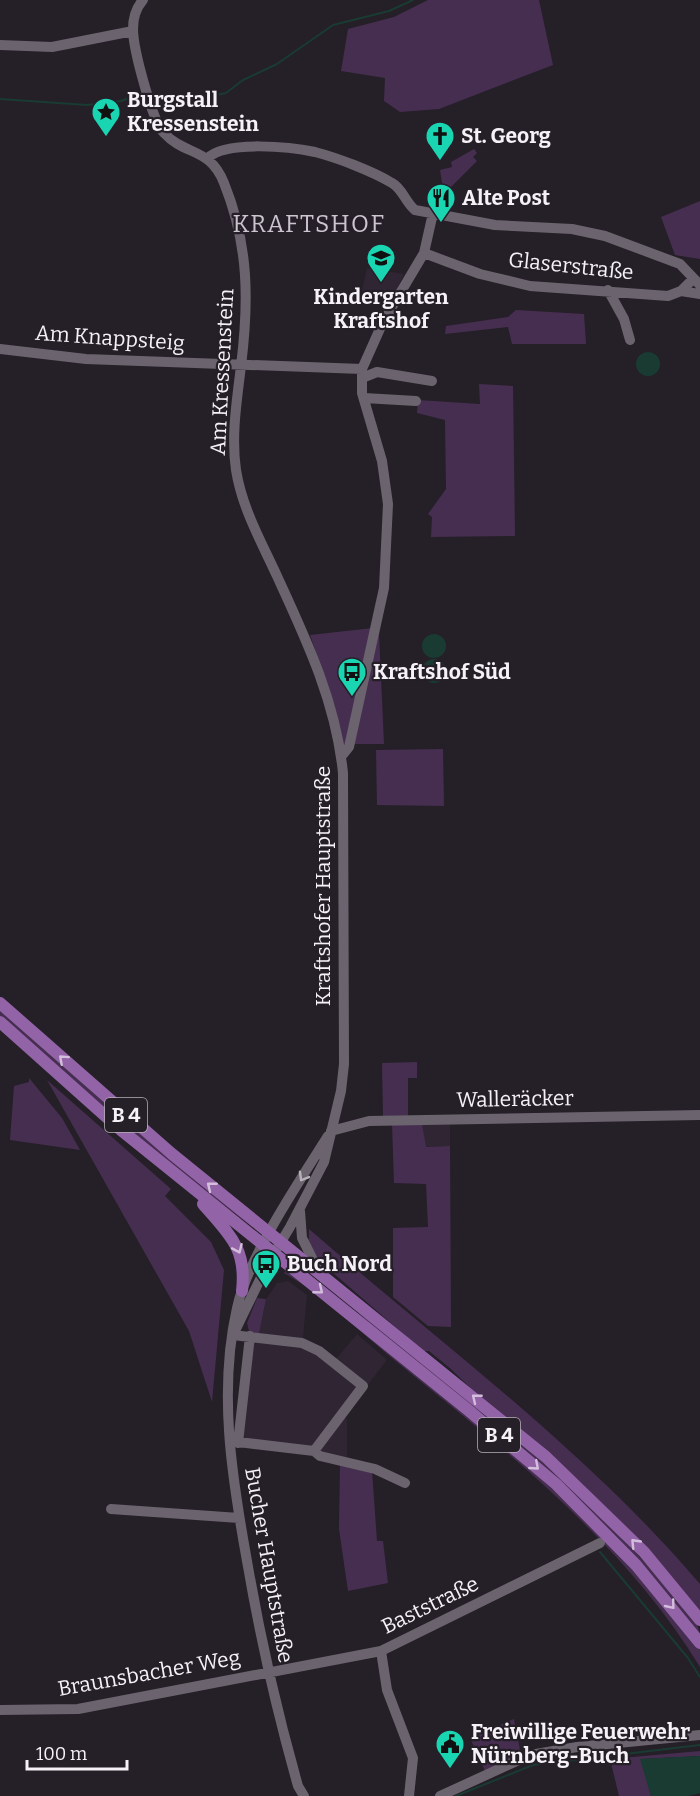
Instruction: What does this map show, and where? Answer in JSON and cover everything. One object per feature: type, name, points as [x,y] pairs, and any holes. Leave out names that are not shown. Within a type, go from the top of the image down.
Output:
[{"type":"main road","name":"B 4","points":[[0,1003],[119,1110],[546,1457],[644,1552],[700,1620]]},
{"type":"main road","name":"B 4","points":[[0,1022],[121,1130],[556,1484],[636,1565],[700,1643]]},
{"type":"main road","name":"B 4","points":[[191,1186],[230,1234],[241,1253],[244,1276],[242,1291]]},
{"type":"street","points":[[141,1],[135,16],[133,31],[150,104],[157,124],[166,136],[208,158],[223,149],[268,147],[316,153],[358,166],[393,183],[415,210],[495,225],[572,229],[605,236],[680,264],[697,282],[681,291]]},
{"type":"street","points":[[0,45],[52,46],[133,31]]},
{"type":"street","name":"Am Kressenstein","points":[[208,158],[218,169],[231,199],[245,253],[248,294],[234,443],[241,491],[318,670],[341,757]]},
{"type":"street","name":"Kraftshofer Hauptstraße","points":[[274,1253],[301,1208],[324,1162],[344,1072],[341,757],[349,747],[384,588],[387,484],[364,398],[362,374],[383,322],[424,253],[433,213]]},
{"type":"street","name":"Glaserstraße","points":[[424,253],[480,274],[530,286],[668,296],[681,291],[700,294]]},
{"type":"street","points":[[608,290],[624,319],[630,340]]},
{"type":"street","name":"Am Knappsteig","points":[[0,349],[86,359],[241,365],[362,374]]},
{"type":"street","points":[[362,374],[377,372],[432,381]]},
{"type":"street","points":[[364,398],[416,402]]},
{"type":"street","name":"Walleräcker","points":[[331,1131],[369,1121],[700,1115]]},
{"type":"street","name":"Kraftshofer Hauptstraße","points":[[263,1244],[331,1131]]},
{"type":"street","points":[[301,1208],[302,1238],[318,1270]]},
{"type":"street","name":"Bucher Hauptstraße","points":[[263,1244],[236,1308],[228,1406],[234,1442],[239,1518],[268,1672],[298,1786],[304,1796]]},
{"type":"street","name":"Bucher Hauptstraße","points":[[233,1335],[274,1253]]},
{"type":"street","points":[[233,1335],[302,1343],[319,1352],[363,1386],[314,1451]]},
{"type":"street","name":"Bucher Hauptstraße","points":[[234,1442],[250,1336]]},
{"type":"street","points":[[234,1442],[314,1451],[320,1456],[375,1469],[405,1483]]},
{"type":"street","points":[[111,1509],[239,1518]]},
{"type":"street","name":"Baststraße","points":[[268,1672],[381,1651],[600,1543]]},
{"type":"street","points":[[381,1651],[387,1690],[413,1758],[409,1796]]},
{"type":"street","name":"Braunsbacher Weg","points":[[0,1710],[78,1709],[268,1672]]},
{"type":"street","points":[[440,1796],[530,1755],[577,1747],[700,1735]]},
{"type":"shaded area","points":[[428,0],[539,0],[553,65],[439,109],[400,112],[384,101],[385,78],[341,71],[348,29],[394,17]]},
{"type":"shaded area","points":[[474,149],[477,153],[473,157],[477,161],[450,188],[443,189],[440,170],[452,167],[451,162]]},
{"type":"shaded area","points":[[700,201],[700,259],[675,255],[661,217]]},
{"type":"shaded area","name":"Kindergarten Kraftshof","points":[[367,268],[404,274],[394,295],[361,293]]},
{"type":"shaded area","points":[[516,310],[584,314],[586,344],[512,344],[508,327],[445,334],[446,326],[508,317]]},
{"type":"shaded area","points":[[648,352],[656,356],[660,364],[656,372],[648,376],[640,372],[636,364],[640,356]]},
{"type":"shaded area","points":[[479,384],[513,386],[515,536],[431,537],[432,517],[428,514],[446,489],[445,420],[417,413],[418,400],[480,404]]},
{"type":"shaded area","points":[[373,628],[345,745],[342,745],[333,702],[310,635]]},
{"type":"shaded area","points":[[379,633],[384,744],[353,744]]},
{"type":"shaded area","points":[[434,634],[442,638],[446,646],[442,654],[434,658],[426,654],[422,646],[426,638]]},
{"type":"shaded area","points":[[434,659],[442,663],[446,671],[442,679],[434,683],[426,679],[422,671],[426,663]]},
{"type":"shaded area","points":[[443,749],[444,806],[377,805],[376,750]]},
{"type":"shaded area","points":[[0,1009],[253,1225],[252,1227],[154,1151],[0,1017]]},
{"type":"shaded area","points":[[417,1062],[417,1078],[408,1078],[408,1117],[383,1117],[382,1063]]},
{"type":"shaded area","points":[[29,1078],[62,1118],[80,1150],[10,1140],[14,1086],[29,1082]]},
{"type":"shaded area","points":[[47,1080],[171,1189],[165,1196],[211,1242],[224,1270],[212,1402],[189,1331]]},
{"type":"shaded area","points":[[450,1122],[450,1146],[425,1147],[422,1124]]},
{"type":"shaded area","points":[[392,1124],[422,1124],[426,1147],[450,1146],[451,1327],[428,1326],[393,1297],[393,1228],[428,1227],[426,1184],[394,1183]]},
{"type":"shaded area","points":[[309,1229],[511,1399],[609,1488],[700,1584],[700,1615],[451,1369],[429,1351],[423,1351],[316,1258],[305,1240],[309,1239]]},
{"type":"shaded area","points":[[286,1270],[323,1299],[284,1273]]},
{"type":"shaded area","points":[[288,1281],[307,1295],[303,1339],[334,1361],[357,1334],[387,1360],[343,1417],[347,1419],[347,1459],[242,1439],[254,1343],[259,1334],[266,1299],[277,1283]]},
{"type":"shaded area","points":[[257,1298],[266,1299],[259,1334],[249,1331],[247,1323]]},
{"type":"shaded area","points":[[334,1308],[495,1437],[598,1530],[680,1623],[700,1650],[700,1667],[670,1622],[637,1580],[562,1502]]},
{"type":"shaded area","points":[[357,1312],[479,1405],[593,1508],[692,1615],[700,1637],[631,1554]]},
{"type":"shaded area","points":[[340,1463],[372,1471],[377,1541],[383,1541],[388,1583],[348,1591],[339,1529]]},
{"type":"shaded area","points":[[514,1719],[521,1755],[485,1771],[470,1738]]},
{"type":"shaded area","points":[[700,1751],[700,1756],[641,1759],[651,1796],[619,1796],[610,1759]]},
{"type":"shaded area","points":[[700,1756],[700,1793],[688,1796],[651,1796],[640,1759]]},
{"type":"waterway","points":[[151,94],[198,99],[226,93],[243,80],[277,64],[333,25],[389,11],[413,0]]},
{"type":"waterway","points":[[0,99],[87,105],[121,101],[142,93]]},
{"type":"waterway","points":[[600,1552],[688,1658],[700,1677]]},
{"type":"waterway","points":[[456,1796],[533,1765],[700,1745]]},
{"type":"place","name":"Burgstall Kressenstein","points":[[106,138]]},
{"type":"place","name":"St. Georg","points":[[440,162]]},
{"type":"place","name":"Alte Post","points":[[441,224]]},
{"type":"place","name":"Kindergarten Kraftshof","points":[[381,284]]},
{"type":"place","name":"Kraftshof Süd","points":[[352,698]]},
{"type":"place","name":"Buch Nord","points":[[266,1290]]},
{"type":"place","name":"Freiwillige Feuerwehr Nürnberg-Buch","points":[[450,1770]]},
{"type":"district","name":"KRAFTSHOF","points":[[309,224]]}]
